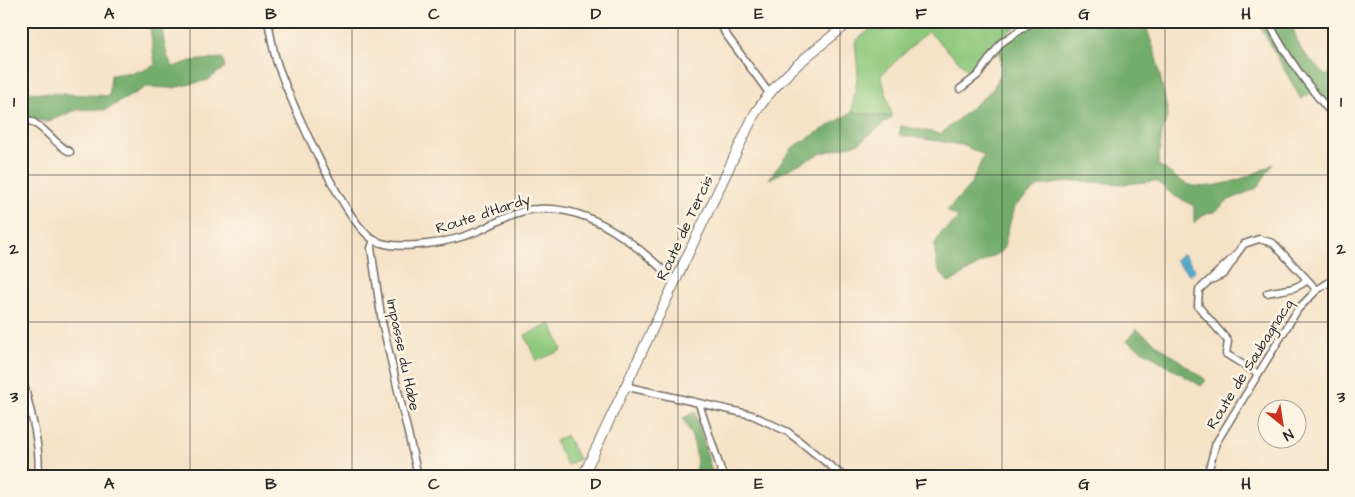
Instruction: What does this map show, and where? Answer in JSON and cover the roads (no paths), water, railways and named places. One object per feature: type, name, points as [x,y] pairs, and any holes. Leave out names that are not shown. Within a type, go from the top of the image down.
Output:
[{"type":"main road","name":"Route de Tercis","points":[[583,476],[744,134],[769,93],[791,69],[851,21]]},
{"type":"street","points":[[268,21],[277,64],[324,170],[359,226],[374,240]]},
{"type":"street","points":[[719,21],[725,33],[769,93]]},
{"type":"street","points":[[960,89],[978,75],[1001,43],[1033,21]]},
{"type":"street","points":[[1268,21],[1281,46],[1314,95],[1334,116]]},
{"type":"street","points":[[21,118],[28,119],[42,127],[70,152]]},
{"type":"street","name":"Route d'Hardy","points":[[374,240],[383,244],[404,245],[442,242],[476,232],[510,216],[536,208],[553,209],[584,215],[598,221],[626,240],[675,281]]},
{"type":"street","name":"Impasse du Habe","points":[[374,240],[371,248],[382,322],[418,476]]},
{"type":"street","points":[[1258,374],[1226,354],[1228,347],[1225,336],[1198,306],[1199,290],[1211,280],[1220,277],[1249,240],[1267,240],[1276,246],[1317,290]]},
{"type":"street","name":"Route de Saubagnacq","points":[[1207,476],[1216,444],[1298,309],[1317,290],[1334,279]]},
{"type":"street","points":[[1266,293],[1282,289],[1294,289],[1307,280]]},
{"type":"street","points":[[21,373],[33,426],[38,460],[38,476]]},
{"type":"street","points":[[624,386],[752,415],[788,432],[843,476]]},
{"type":"street","points":[[699,404],[723,476]]},
{"type":"water","points":[[1183,254],[1196,270],[1190,275],[1175,261]]}]
